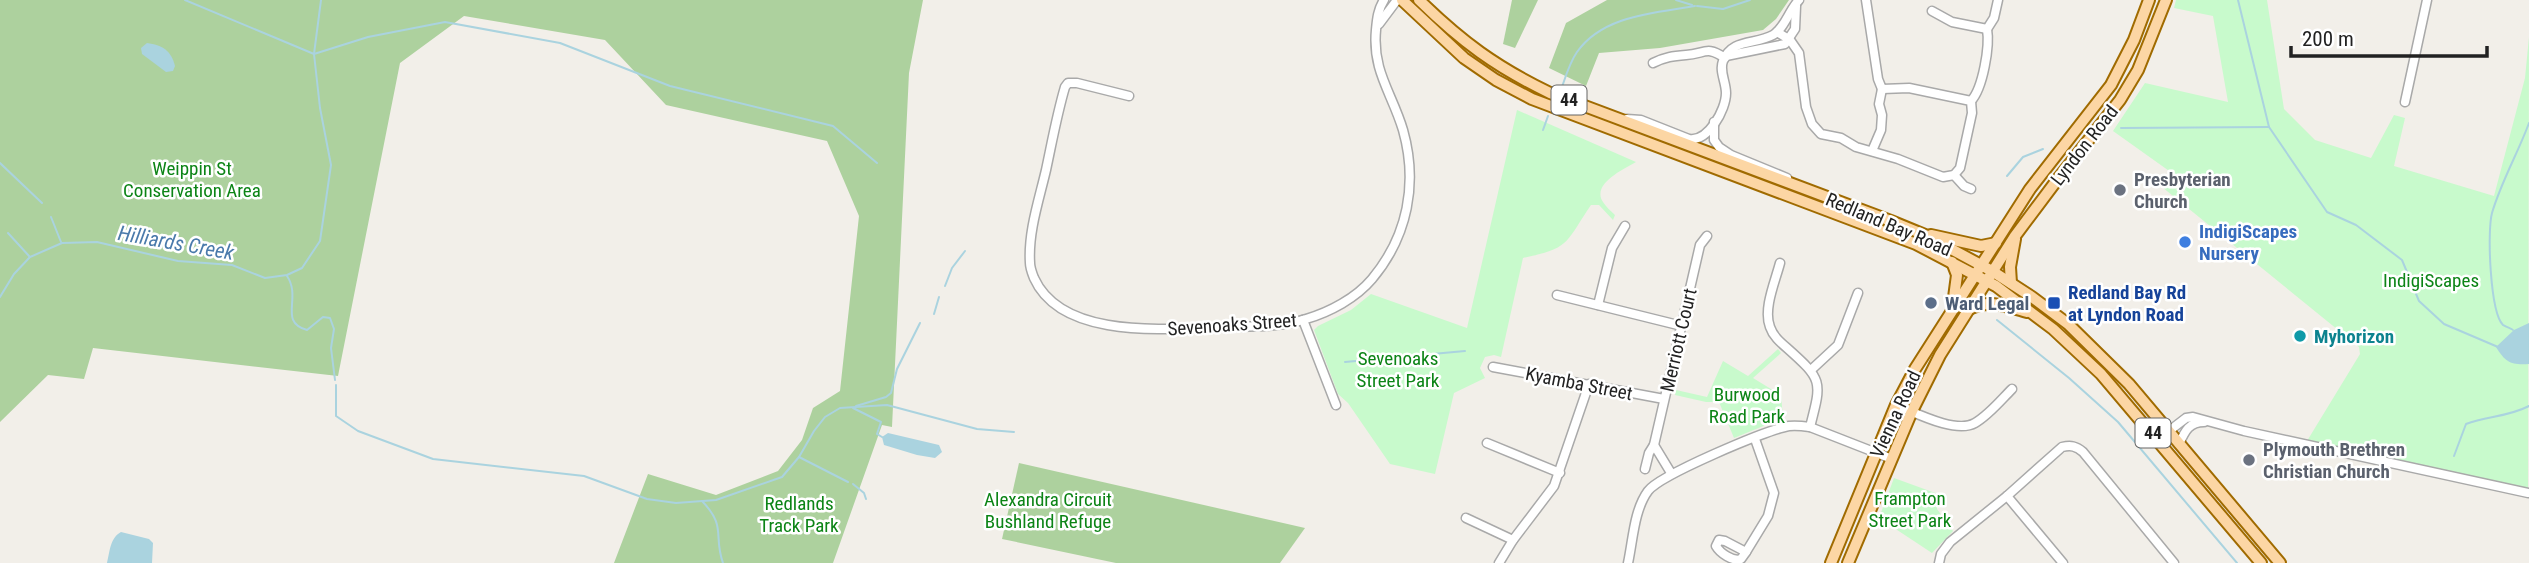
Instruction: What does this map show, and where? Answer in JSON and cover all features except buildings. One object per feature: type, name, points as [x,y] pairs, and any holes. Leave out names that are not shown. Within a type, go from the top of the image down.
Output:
[{"type":"main road","name":"Redland Bay Road","points":[[1399,0],[1464,58],[1496,80],[1532,99],[1877,228],[1952,262],[2011,283],[2068,324],[2103,356],[2280,563]]},
{"type":"main road","name":"Redland Bay Road","points":[[1419,0],[1451,31],[1510,74],[1550,93],[1925,235],[1984,273],[2101,374],[2262,563]]},
{"type":"main road","name":"Lyndon Road","points":[[1984,273],[1996,243],[2043,171],[2110,85],[2134,40],[2149,0]]},
{"type":"main road","name":"Lyndon Road","points":[[1984,273],[2120,100],[2138,70],[2166,0]]},
{"type":"main road","points":[[1925,235],[1981,246],[1996,243]]},
{"type":"main road","points":[[2011,283],[2010,267],[2015,236]]},
{"type":"main road","points":[[1952,262],[1957,275],[1953,308]]},
{"type":"main road","name":"Vienna Road","points":[[1831,563],[1896,405],[1953,308],[1984,273]]},
{"type":"main road","name":"Vienna Road","points":[[1849,563],[1912,411],[1940,355],[1968,310],[1984,273]]},
{"type":"main road","points":[[1968,310],[1978,304],[1993,303],[2033,314]]},
{"type":"main road","points":[[2163,445],[2174,437]]},
{"type":"street","name":"Sevenoaks Street","points":[[1129,96],[1077,83],[1068,83],[1063,94],[1031,238],[1029,266],[1044,295],[1055,306],[1091,321],[1146,329],[1271,326],[1327,312],[1370,282],[1385,264],[1406,218],[1411,175],[1408,150],[1374,54],[1377,17],[1384,0]]},
{"type":"street","points":[[1376,30],[1384,15],[1399,0]]},
{"type":"street","points":[[1866,0],[1878,79],[1882,89],[1879,104],[1881,130],[1872,151]]},
{"type":"street","points":[[1777,32],[1790,40],[1799,53],[1802,92],[1812,124],[1827,136],[1841,138],[1856,147],[1943,177],[1954,175],[1960,168],[1972,113],[1971,101],[1979,88],[1988,44],[1987,29],[1994,18],[1998,0]]},
{"type":"street","points":[[2405,102],[2427,0]]},
{"type":"street","points":[[1616,118],[1641,120],[1695,140],[1703,136],[1725,101],[1726,87],[1722,70],[1732,47],[1777,32],[1797,1]]},
{"type":"street","points":[[1653,62],[1707,50],[1726,57],[1738,52],[1785,44],[1795,29],[1797,1]]},
{"type":"street","points":[[1932,11],[1952,22],[1987,29]]},
{"type":"street","points":[[1882,89],[1909,88],[1971,101]]},
{"type":"street","points":[[1714,122],[1714,140],[1724,152],[1779,173],[1802,188]]},
{"type":"street","points":[[1954,175],[1964,186],[1971,189]]},
{"type":"street","points":[[1598,305],[1612,248],[1625,226]]},
{"type":"street","name":"Merriott Court","points":[[1645,469],[1654,445],[1700,245],[1707,236]]},
{"type":"street","points":[[1780,263],[1768,312],[1770,327],[1777,340],[1811,370],[1818,387],[1810,427]]},
{"type":"street","points":[[1811,370],[1838,345],[1858,293]]},
{"type":"street","points":[[1557,295],[1682,326]]},
{"type":"street","points":[[1303,320],[1336,405]]},
{"type":"street","name":"Kyamba Street","points":[[1493,367],[1664,399]]},
{"type":"street","points":[[1499,563],[1513,540],[1547,497],[1560,473],[1589,384]]},
{"type":"street","points":[[1896,405],[1964,428],[1980,420],[2012,389]]},
{"type":"street","points":[[2174,437],[2186,418],[2193,417],[2244,432],[2528,493]]},
{"type":"street","points":[[2174,437],[2192,424],[2207,422]]},
{"type":"street","points":[[1628,563],[1642,500],[1650,489],[1671,473],[1755,439],[1786,427],[1810,427],[1892,459]]},
{"type":"street","points":[[1746,552],[1769,516],[1774,493],[1755,439]]},
{"type":"street","points":[[1487,443],[1560,473]]},
{"type":"street","points":[[1654,445],[1671,473]]},
{"type":"street","points":[[1939,563],[1941,554],[1950,542],[2062,447],[2070,445],[2077,447],[2174,563]]},
{"type":"street","points":[[2007,496],[2063,563]]},
{"type":"street","points":[[1466,518],[1513,540]]},
{"type":"green space","name":"Weippin St Conservation Area","points":[[0,0],[923,0],[909,73],[892,427],[882,425],[833,563],[614,563],[648,474],[716,495],[778,471],[802,440],[813,408],[840,391],[859,216],[827,141],[666,105],[605,40],[464,16],[400,63],[338,376],[93,348],[84,379],[48,375],[0,422]]},
{"type":"green space","points":[[1512,0],[1538,0],[1515,48],[1503,44]]},
{"type":"green space","points":[[1607,0],[1789,0],[1776,19],[1763,30],[1660,48],[1599,53],[1586,86],[1549,68],[1566,23]]},
{"type":"green space","name":"IndigiScapes","points":[[2176,0],[2267,0],[2284,109],[2315,140],[2371,158],[2394,115],[2405,118],[2394,166],[2494,196],[2525,78],[2529,37],[2528,489],[2307,441],[2360,354],[2359,347],[2162,187],[2172,173],[2113,131],[2145,83],[2228,102],[2213,16],[2174,8]]},
{"type":"green space","name":"Sevenoaks Street Park","points":[[1517,110],[1636,162],[1610,178],[1601,189],[1603,202],[1615,215],[1613,220],[1599,205],[1591,205],[1571,236],[1559,247],[1523,258],[1501,357],[1485,357],[1480,368],[1485,378],[1454,393],[1435,474],[1390,464],[1348,403],[1338,394],[1314,330],[1351,310],[1371,294],[1467,328]]},
{"type":"green space","name":"Burwood Road Park","points":[[1778,349],[1781,353],[1753,378],[1781,395],[1783,418],[1734,438],[1719,402],[1675,395],[1676,390],[1707,397],[1723,361],[1748,376]]},
{"type":"green space","name":"Alexandra Circuit Bushland Refuge","points":[[1019,463],[1305,528],[1280,563],[1116,563],[1002,539]]},
{"type":"green space","name":"Frampton Street Park","points":[[1894,478],[1938,494],[1937,509],[1953,531],[1932,553],[1879,518]]},
{"type":"water","points":[[147,43],[157,45],[168,52],[175,66],[173,71],[166,72],[142,54],[141,48]]},
{"type":"water","points":[[2529,323],[2529,364],[2510,362],[2496,347],[2514,330]]},
{"type":"water","points":[[888,433],[939,445],[942,452],[935,458],[884,445],[882,437]]},
{"type":"water","points":[[121,532],[149,539],[153,543],[152,563],[107,563],[113,541]]},
{"type":"waterway","points":[[185,0],[314,54],[368,37],[445,22],[560,43],[670,86],[833,126],[877,163]]},
{"type":"waterway","name":"Hilliards Creek","points":[[0,297],[14,274],[30,257],[62,243],[97,242],[178,261],[232,265],[265,278],[287,275],[302,268],[320,241],[331,165],[320,108],[314,54],[321,0]]},
{"type":"waterway","points":[[1676,0],[1692,5]]},
{"type":"waterway","points":[[1697,6],[1723,9],[1750,0]]},
{"type":"waterway","points":[[2238,0],[2269,127],[2327,212],[2356,225],[2402,260],[2419,301],[2444,324],[2498,347]]},
{"type":"waterway","points":[[1562,87],[1577,52],[1601,30],[1631,18],[1695,6]]},
{"type":"waterway","points":[[1543,130],[1548,116]]},
{"type":"waterway","points":[[2513,330],[2503,325],[2495,305],[2490,253],[2491,222],[2500,190],[2529,123]]},
{"type":"waterway","points":[[2121,128],[2269,127]]},
{"type":"waterway","points":[[2007,176],[2023,157],[2043,149]]},
{"type":"waterway","points":[[0,163],[42,203]]},
{"type":"waterway","points":[[51,217],[61,242]]},
{"type":"waterway","points":[[8,233],[29,256]]},
{"type":"waterway","points":[[945,286],[952,268],[965,251]]},
{"type":"waterway","points":[[287,276],[291,284],[292,315],[298,326],[307,330],[323,317],[330,318],[334,329],[331,348],[335,380]]},
{"type":"waterway","points":[[934,314],[939,297]]},
{"type":"waterway","points":[[1997,320],[2118,422],[2237,563]]},
{"type":"waterway","points":[[856,406],[891,393],[897,369],[920,323]]},
{"type":"waterway","points":[[1345,362],[1465,351]]},
{"type":"waterway","points":[[336,385],[336,416],[358,431],[433,459],[584,476],[647,499],[676,503],[716,500],[782,477],[799,457],[825,417],[840,408],[887,405],[977,429],[1014,432]]},
{"type":"waterway","points":[[2454,456],[2466,424],[2529,406]]},
{"type":"waterway","points":[[853,408],[881,422],[877,434],[882,437]]},
{"type":"waterway","points":[[799,457],[848,482]]},
{"type":"waterway","points":[[853,484],[864,493],[866,499]]},
{"type":"waterway","points":[[702,501],[717,525],[723,563]]},
{"type":"place","name":"Presbyterian Church","points":[[2120,190]]},
{"type":"place","name":"IndigiScapes Nursery","points":[[2185,242]]},
{"type":"place","name":"Ward Legal","points":[[1931,303]]},
{"type":"place","name":"Redland Bay Rd at Lyndon Road","points":[[2054,303]]},
{"type":"place","name":"Myhorizon","points":[[2300,336]]},
{"type":"place","name":"Plymouth Brethren Christian Church","points":[[2249,460]]},
{"type":"park label","name":"Redlands Track Park","points":[[799,514]]}]
